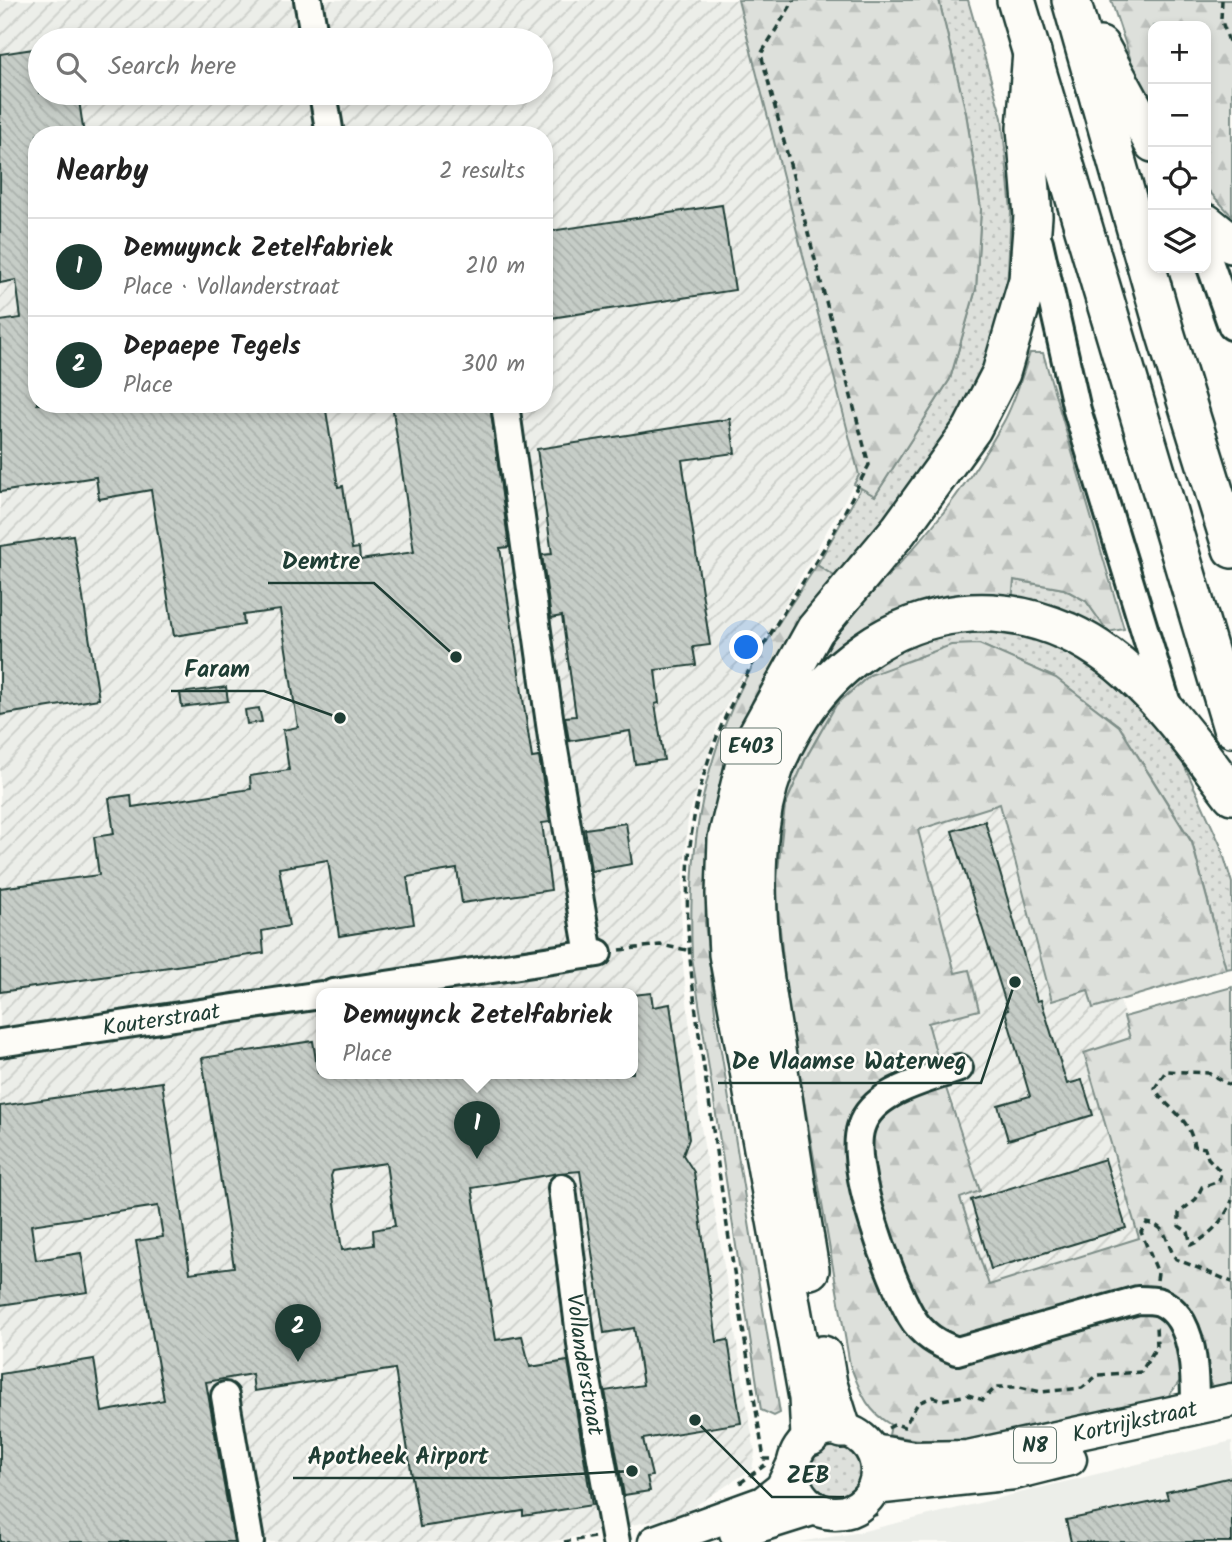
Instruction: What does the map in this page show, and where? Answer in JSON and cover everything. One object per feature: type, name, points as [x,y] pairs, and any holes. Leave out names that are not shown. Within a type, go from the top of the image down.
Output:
[{"type":"highway","points":[[1016,0],[1232,728]]},
{"type":"highway","points":[[1073,0],[1148,134]]},
{"type":"highway","points":[[1073,0],[1166,332],[1232,549]]},
{"type":"highway","name":"E403","points":[[815,1443],[728,954],[725,894],[727,839],[748,751],[815,630],[899,530],[964,440],[1001,373],[1028,280],[1033,216],[1026,128],[1032,52]]},
{"type":"highway","points":[[1211,227],[1232,244]]},
{"type":"highway","name":"E403","points":[[815,1443],[828,1384],[757,915],[760,830],[768,783],[787,737],[827,680],[851,658],[882,637],[952,615],[1000,613],[1028,618],[1070,632],[1127,671],[1170,713],[1232,795]]},
{"type":"main road","name":"Kortrijkstraat","points":[[873,1451],[914,1458],[968,1457],[1232,1400]]},
{"type":"main road","name":"Kortrijkstraat","points":[[874,1488],[1014,1473],[1232,1422]]},
{"type":"main road","name":"N8","points":[[815,1443],[860,1436],[873,1451]]},
{"type":"main road","points":[[815,1443],[798,1489],[815,1508],[832,1513],[850,1510],[864,1503],[874,1488],[878,1468],[873,1451]]},
{"type":"main road","points":[[655,1542],[763,1503],[782,1488],[815,1443]]},
{"type":"main road","points":[[696,1542],[744,1531],[815,1508]]},
{"type":"street","points":[[309,0],[313,28]]},
{"type":"street","points":[[325,105],[328,126]]},
{"type":"street","points":[[1033,216],[1077,410],[1170,713]]},
{"type":"street","points":[[1211,267],[1232,326]]},
{"type":"street","points":[[366,988],[594,953],[552,738],[506,413]]},
{"type":"street","name":"Kouterstraat","points":[[0,1043],[316,996]]},
{"type":"street","points":[[959,1068],[890,1094],[872,1108],[861,1126],[858,1154],[862,1184],[912,1318],[934,1343],[957,1351],[1138,1300],[1157,1302],[1178,1317],[1188,1341],[1195,1375],[1195,1409]]},
{"type":"street","name":"Vollanderstraat","points":[[562,1188],[582,1352],[616,1542]]},
{"type":"street","points":[[225,1396],[250,1542]]},
{"type":"path","points":[[794,0],[761,54],[869,465]]},
{"type":"path","points":[[1222,0],[1222,19],[1232,50]]},
{"type":"path","points":[[594,953],[660,945],[687,950]]},
{"type":"path","points":[[1232,1086],[1208,1073],[1166,1071],[1155,1087],[1160,1097],[1184,1117],[1194,1146],[1205,1148],[1208,1158],[1221,1172],[1219,1181],[1202,1187],[1196,1199],[1179,1213],[1179,1226],[1188,1232],[1191,1245],[1209,1234],[1227,1214],[1232,1200]]},
{"type":"path","points":[[891,1425],[904,1427],[918,1403],[933,1397],[942,1400],[968,1395],[983,1399],[996,1387],[1020,1387],[1041,1392],[1061,1387],[1082,1388],[1098,1375],[1141,1372],[1157,1346],[1158,1273],[1141,1232],[1147,1223],[1158,1225],[1166,1231],[1176,1259],[1232,1282]]},
{"type":"shaded area","points":[[0,0],[738,0],[859,475],[720,717],[688,818],[681,906],[683,965],[700,1121],[755,1453],[752,1469],[681,1515],[549,1542],[0,1542]]},
{"type":"shaded area","points":[[999,804],[1052,1000],[1088,989],[1094,1007],[1120,1000],[1130,1038],[1085,1053],[1139,1238],[989,1285],[960,1198],[980,1191],[928,1023],[979,1010],[955,974],[917,830]]},
{"type":"shaded area","points":[[1232,1441],[1232,1542],[798,1542],[856,1533]]},
{"type":"green space","points":[[738,0],[939,0],[966,113],[981,209],[976,289],[950,379],[875,496],[854,484],[859,475]]},
{"type":"green space","points":[[939,0],[968,0],[1002,118],[1011,211],[1007,291],[994,340],[971,396],[895,508],[837,578],[817,565],[861,488],[875,496],[950,379],[976,289],[981,209],[966,113]]},
{"type":"green space","points":[[1111,0],[1232,0],[1232,216],[1211,193],[1211,21],[1148,21],[1148,108]]},
{"type":"green space","points":[[1030,353],[1043,353],[1124,629],[1108,632],[1086,601],[1064,589],[1014,580],[1012,601],[929,607],[881,625],[845,649],[830,663],[804,696],[762,772],[751,814],[747,878],[749,943],[757,1007],[780,1135],[768,1135],[747,1012],[740,950],[738,888],[742,827],[755,768],[778,711],[814,657],[923,537],[973,472],[1007,415]]},
{"type":"green space","points":[[817,565],[837,578],[794,629],[753,700],[724,773],[709,854],[705,923],[716,1020],[780,1413],[774,1416],[761,1410],[692,957],[692,883],[707,780],[730,712],[762,649]]},
{"type":"green space","points":[[1014,580],[1064,589],[1086,601],[1108,632],[1101,638],[1012,601]]},
{"type":"green space","points":[[996,629],[1060,647],[1105,678],[1142,712],[1181,758],[1220,844],[1232,883],[1232,968],[1226,969],[1192,842],[1119,726],[1056,678],[979,644],[870,675],[836,705],[806,758],[785,806],[776,889],[788,1009],[814,1147],[803,1141],[769,931],[768,849],[802,733],[868,661],[951,630]]},
{"type":"green space","points":[[979,644],[1056,678],[1119,726],[1192,843],[1226,969],[1093,1008],[1088,990],[1052,1001],[1000,804],[918,830],[955,973],[969,970],[979,1010],[928,1023],[940,1067],[895,1087],[849,1150],[936,1350],[1142,1308],[1162,1321],[1174,1336],[1182,1378],[1167,1398],[1064,1423],[992,1437],[922,1440],[889,1435],[891,1425],[870,1406],[850,1365],[788,1009],[776,889],[785,806],[806,758],[836,705],[870,675],[951,645]]},
{"type":"green space","points":[[1232,987],[1232,1384],[1213,1387],[1205,1378],[1165,1296],[963,1345],[925,1322],[891,1242],[869,1159],[873,1131],[880,1119],[898,1102],[945,1085],[980,1191],[960,1198],[989,1285],[1139,1238],[1084,1053],[1130,1038],[1124,1017]]},
{"type":"green space","points":[[835,1445],[854,1452],[861,1471],[854,1490],[835,1497],[816,1490],[809,1471],[816,1452]]},
{"type":"building","points":[[28,50],[28,105],[80,105],[83,126],[28,126],[28,413],[326,413],[338,487],[343,486],[352,549],[359,548],[360,560],[414,552],[393,413],[491,413],[509,547],[500,548],[532,758],[539,757],[550,822],[542,823],[551,890],[462,903],[457,869],[407,877],[414,924],[339,936],[328,860],[279,868],[289,926],[262,931],[264,953],[0,992],[0,888],[99,875],[94,837],[114,834],[109,798],[131,795],[132,807],[251,789],[250,776],[289,770],[283,730],[298,727],[280,610],[243,615],[244,625],[174,636],[151,490],[99,499],[96,477],[0,492],[0,321],[21,318],[16,280],[0,283],[0,54]]},
{"type":"building","points":[[722,205],[735,290],[553,318],[553,231]]},
{"type":"building","points":[[730,419],[735,453],[682,460],[710,645],[693,647],[696,665],[655,670],[659,703],[655,704],[664,760],[635,764],[630,731],[569,741],[565,717],[576,716],[562,616],[551,618],[542,555],[552,554],[537,449]]},
{"type":"building","points":[[73,535],[99,699],[0,715],[0,546]]},
{"type":"building","points":[[226,687],[228,701],[182,707],[180,693]]},
{"type":"building","points":[[259,708],[262,722],[247,724],[245,710]]},
{"type":"building","points":[[985,821],[1037,1001],[1041,1000],[1067,1084],[1082,1080],[1093,1115],[1008,1140],[998,1105],[1030,1096],[1005,1011],[1008,1010],[952,831]]},
{"type":"building","points":[[626,823],[632,864],[591,871],[585,829]]},
{"type":"building","points":[[651,993],[653,1007],[670,1004],[689,1139],[683,1155],[694,1172],[717,1342],[728,1340],[741,1423],[643,1439],[652,1476],[647,1477],[650,1491],[624,1495],[605,1391],[643,1385],[634,1328],[604,1333],[580,1171],[559,1173],[472,1188],[496,1340],[522,1336],[530,1367],[568,1361],[592,1505],[523,1516],[523,1511],[420,1527],[395,1369],[254,1391],[252,1374],[206,1382],[234,1542],[0,1542],[0,1374],[94,1359],[102,1412],[164,1400],[136,1241],[163,1237],[158,1206],[31,1225],[36,1260],[81,1253],[88,1292],[0,1305],[0,1106],[162,1082],[190,1273],[234,1267],[202,1058],[313,1041],[316,1079],[638,1079],[638,994]],"holes":[[[386,1163],[395,1226],[373,1230],[374,1245],[342,1250],[331,1176],[333,1171]]]},
{"type":"building","points":[[1105,1159],[1126,1228],[991,1269],[971,1200]]},
{"type":"building","points":[[1232,1477],[1232,1542],[1071,1542],[1066,1520],[1168,1499],[1166,1492]]},
{"type":"place","name":"Demtre","points":[[456,657]]},
{"type":"place","name":"Faram","points":[[340,718]]},
{"type":"place","name":"De Vlaamse Waterweg","points":[[1015,982]]},
{"type":"place","name":"Demuynck Zetelfabriek","points":[[477,1159]]},
{"type":"place","name":"Depaepe Tegels","points":[[298,1362]]},
{"type":"place","name":"ZEB","points":[[695,1420]]},
{"type":"place","name":"Apotheek Airport","points":[[632,1471]]}]
